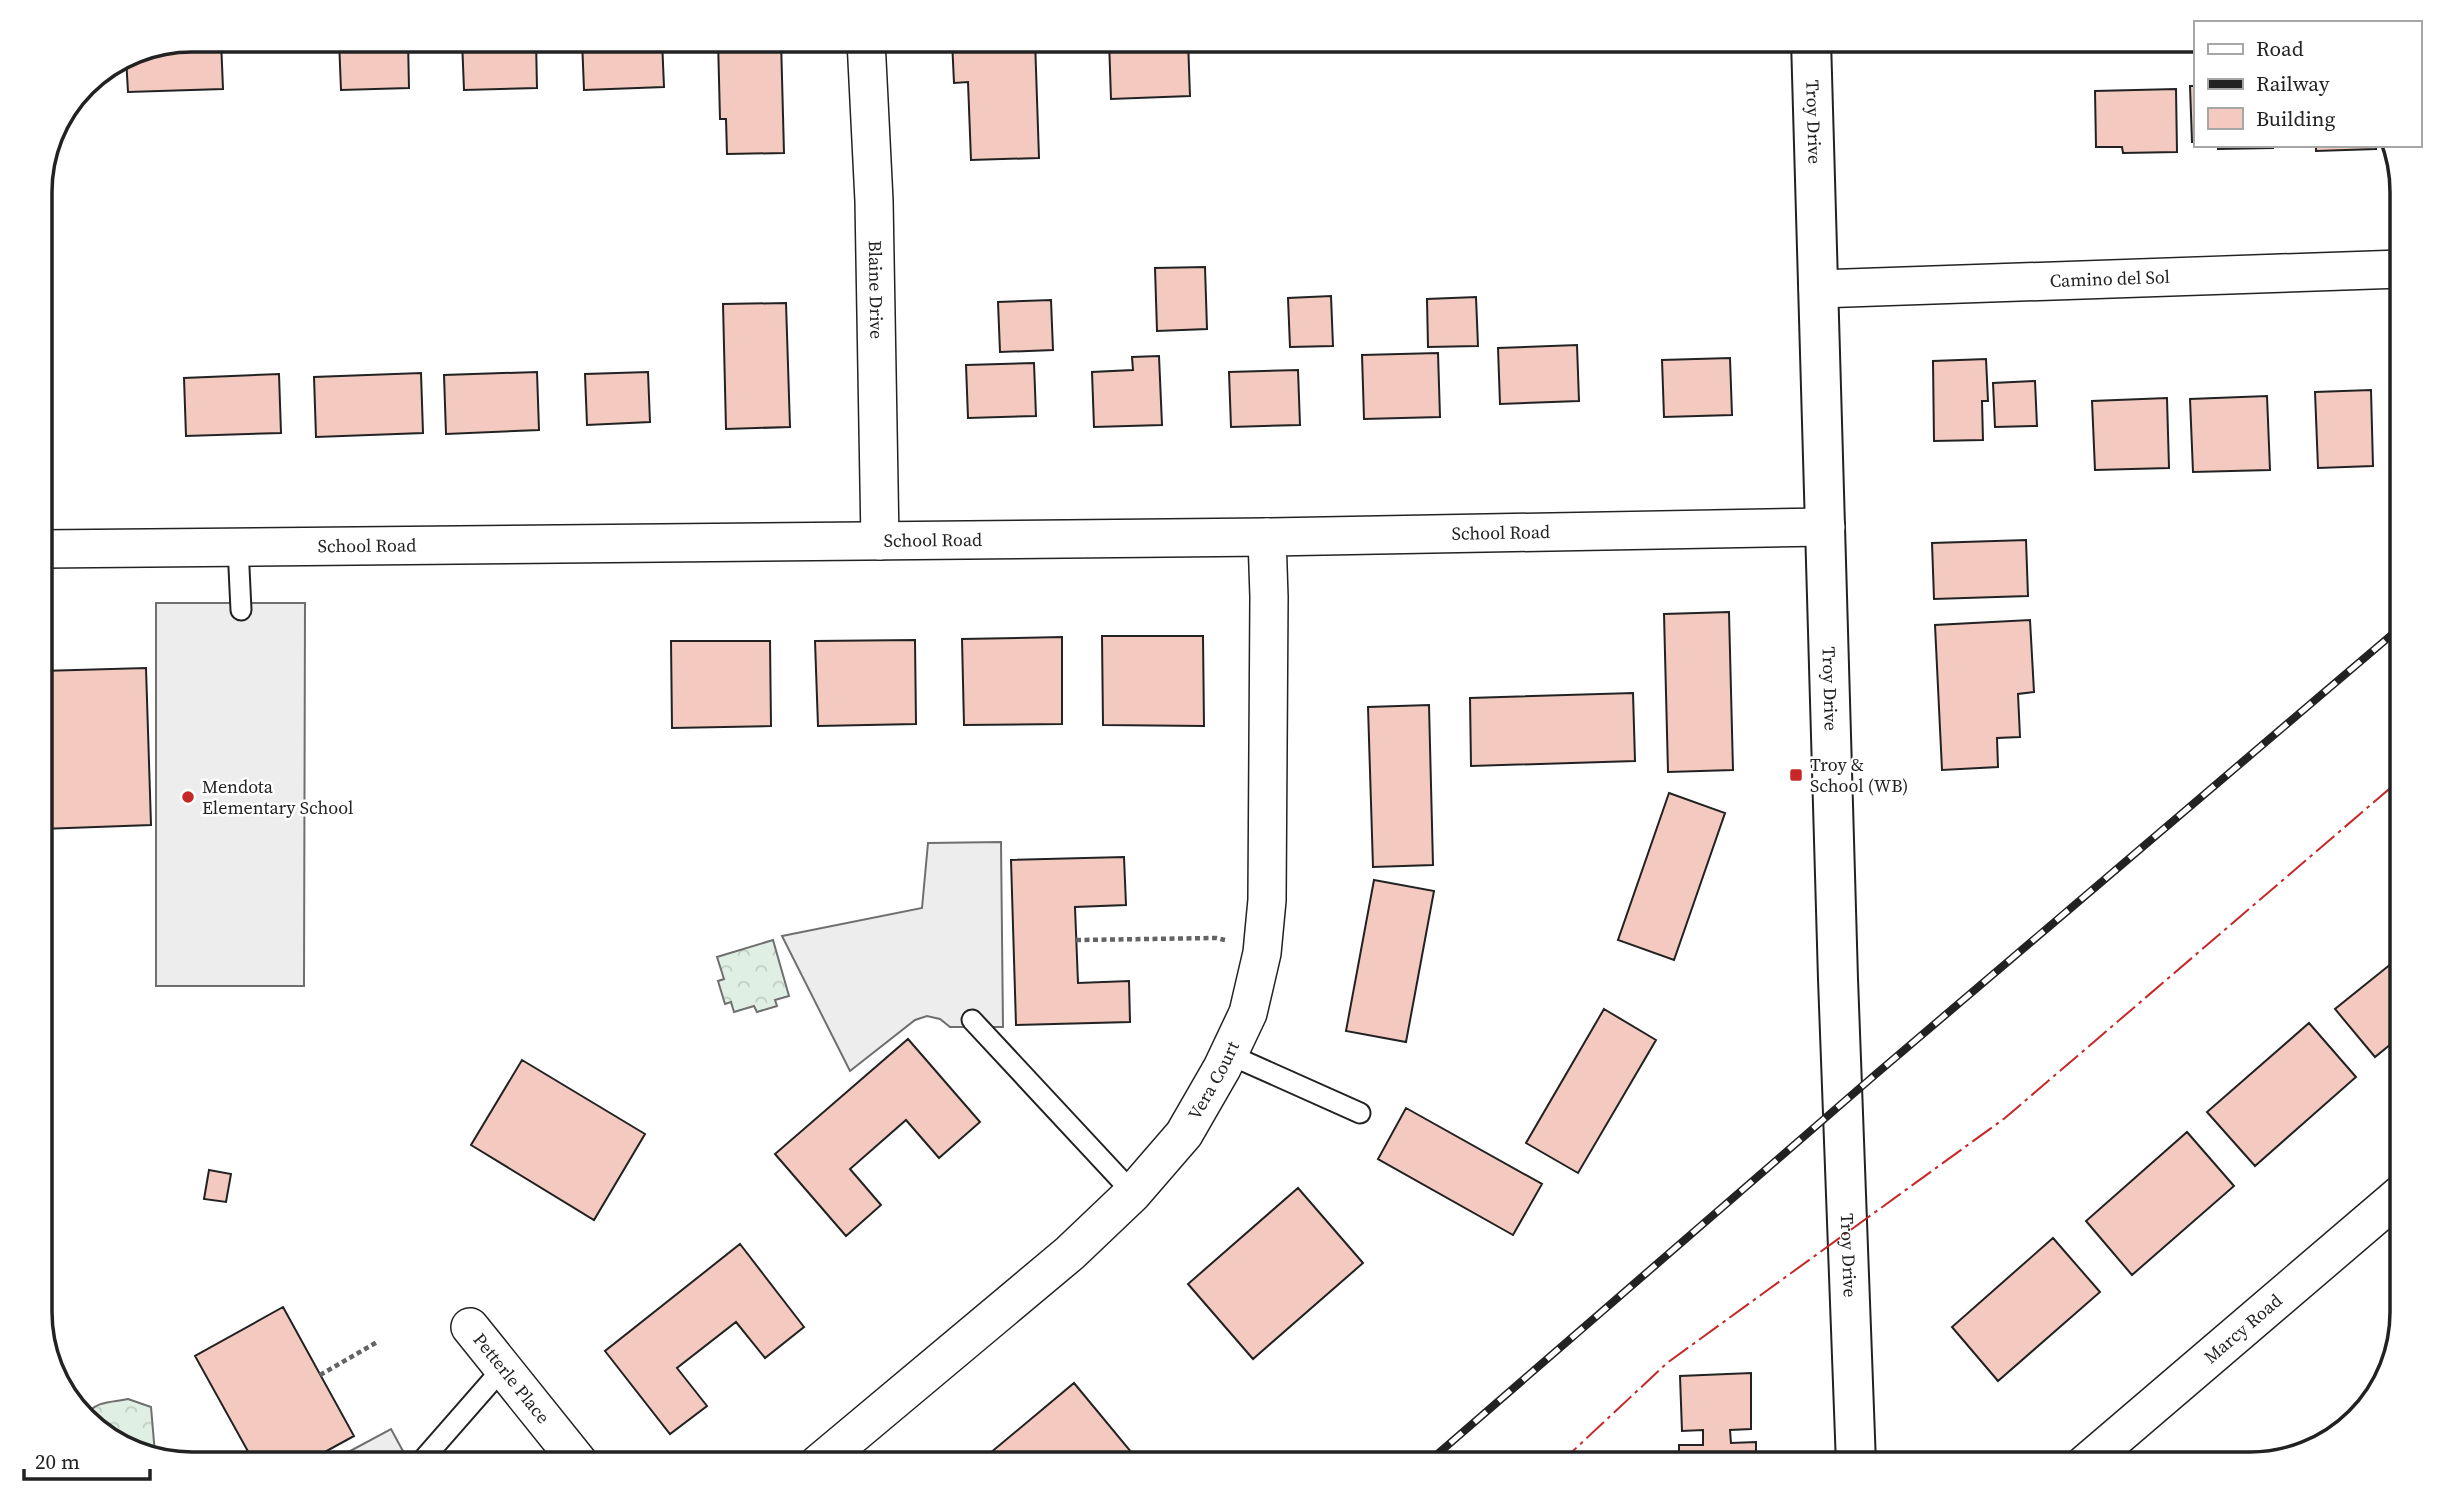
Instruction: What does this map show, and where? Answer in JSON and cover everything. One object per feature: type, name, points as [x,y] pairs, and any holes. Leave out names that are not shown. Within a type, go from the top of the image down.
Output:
[{"type":"street","name":"Blaine Drive","points":[[867,52],[874,201],[880,541]]},
{"type":"street","name":"Troy Drive","points":[[1811,52],[1838,979],[1856,1452]]},
{"type":"street","name":"Camino del Sol","points":[[1818,289],[2389,269]]},
{"type":"street","name":"School Road","points":[[53,549],[1267,537],[1826,527]]},
{"type":"street","name":"Vera Court","points":[[832,1452],[1070,1253],[1133,1193],[1184,1134],[1248,1013],[1262,953],[1267,900],[1267,537]]},
{"type":"street","name":"Marcy Road","points":[[2099,1452],[2390,1203]]},
{"type":"street","name":"Petterle Place","points":[[470,1327],[570,1452]]},
{"type":"lane","points":[[238,547],[241,610]]},
{"type":"lane","points":[[972,1020],[1133,1193]]},
{"type":"lane","points":[[1228,1054],[1360,1113]]},
{"type":"lane","points":[[430,1452],[503,1368]]},
{"type":"path","points":[[1076,940],[1216,938],[1236,943]]},
{"type":"path","points":[[320,1375],[379,1341]]},
{"type":"green space","points":[[773,940],[789,996],[775,1000],[777,1006],[757,1012],[754,1006],[734,1012],[731,1002],[725,1004],[718,981],[724,979],[717,957]]},
{"type":"green space","points":[[128,1399],[151,1407],[154,1446],[122,1433],[92,1409]]},
{"type":"shaded area","points":[[156,603],[305,603],[304,986],[156,986]]},
{"type":"shaded area","points":[[1001,842],[1003,1027],[950,1027],[940,1019],[927,1016],[915,1020],[850,1071],[782,936],[922,908],[928,843]]},
{"type":"shaded area","points":[[391,1429],[403,1452],[348,1452]]},
{"type":"building","points":[[221,52],[223,89],[128,92],[127,69],[139,63],[174,54]]},
{"type":"building","points":[[339,52],[408,52],[409,88],[341,90]]},
{"type":"building","points":[[462,52],[536,52],[537,88],[464,90]]},
{"type":"building","points":[[582,52],[663,52],[664,87],[584,90]]},
{"type":"building","points":[[718,52],[781,52],[784,153],[727,154],[726,119],[720,119]]},
{"type":"building","points":[[953,52],[1035,52],[1039,158],[971,160],[968,82],[954,83]]},
{"type":"building","points":[[1109,52],[1188,52],[1190,96],[1111,99]]},
{"type":"building","points":[[2190,86],[2194,86],[2194,142]]},
{"type":"building","points":[[2176,89],[2177,152],[2123,153],[2122,147],[2096,147],[2095,91]]},
{"type":"building","points":[[2218,147],[2273,147],[2273,148]]},
{"type":"building","points":[[2316,147],[2376,147],[2376,149],[2316,151]]},
{"type":"building","points":[[1205,267],[1207,329],[1157,331],[1155,268]]},
{"type":"building","points":[[1331,296],[1333,346],[1290,347],[1288,298]]},
{"type":"building","points":[[1476,297],[1478,346],[1428,347],[1427,299]]},
{"type":"building","points":[[1051,300],[1053,350],[1000,352],[998,302]]},
{"type":"building","points":[[786,303],[790,427],[726,429],[723,304]]},
{"type":"building","points":[[1577,345],[1579,401],[1500,404],[1498,348]]},
{"type":"building","points":[[1438,353],[1440,417],[1364,419],[1362,355]]},
{"type":"building","points":[[1159,356],[1162,425],[1094,427],[1092,372],[1133,370],[1132,357]]},
{"type":"building","points":[[1730,358],[1732,415],[1664,417],[1662,360]]},
{"type":"building","points":[[1986,359],[1988,401],[1982,401],[1983,440],[1934,441],[1933,361]]},
{"type":"building","points":[[1034,363],[1036,416],[968,418],[966,365]]},
{"type":"building","points":[[1298,370],[1300,425],[1231,427],[1229,372]]},
{"type":"building","points":[[537,372],[539,430],[446,434],[444,375]]},
{"type":"building","points":[[648,372],[650,422],[587,425],[585,374]]},
{"type":"building","points":[[421,373],[423,433],[316,437],[314,377]]},
{"type":"building","points":[[279,374],[281,433],[186,436],[184,378]]},
{"type":"building","points":[[2035,381],[2037,426],[1995,427],[1993,383]]},
{"type":"building","points":[[2371,390],[2373,466],[2318,468],[2315,392]]},
{"type":"building","points":[[2267,396],[2270,470],[2193,472],[2190,399]]},
{"type":"building","points":[[2167,398],[2169,468],[2095,470],[2092,401]]},
{"type":"building","points":[[2026,540],[2028,596],[1934,599],[1932,543]]},
{"type":"building","points":[[1729,612],[1733,770],[1668,772],[1664,614]]},
{"type":"building","points":[[2030,620],[2034,692],[2018,694],[2020,737],[1997,738],[1998,767],[1942,770],[1935,625]]},
{"type":"building","points":[[1102,636],[1203,636],[1204,726],[1103,725]]},
{"type":"building","points":[[1062,637],[1062,724],[964,725],[962,639]]},
{"type":"building","points":[[915,640],[916,724],[818,726],[815,641]]},
{"type":"building","points":[[671,641],[770,641],[771,726],[672,728]]},
{"type":"building","name":"Mendota Elementary School","points":[[146,668],[151,825],[53,829],[53,671]]},
{"type":"building","points":[[1633,693],[1635,761],[1471,766],[1470,698]]},
{"type":"building","points":[[1429,705],[1433,865],[1373,867],[1368,707]]},
{"type":"building","points":[[1669,793],[1725,813],[1674,960],[1618,940]]},
{"type":"building","points":[[1124,857],[1126,905],[1075,907],[1078,983],[1129,981],[1130,1022],[1016,1025],[1011,860]]},
{"type":"building","points":[[1374,880],[1434,891],[1406,1042],[1346,1031]]},
{"type":"building","points":[[2390,965],[2390,1045],[2375,1057],[2335,1009]]},
{"type":"building","points":[[1604,1009],[1656,1040],[1578,1173],[1526,1143]]},
{"type":"building","points":[[2309,1023],[2356,1077],[2255,1166],[2207,1112]]},
{"type":"building","points":[[908,1039],[980,1122],[939,1158],[906,1120],[850,1169],[881,1205],[846,1236],[775,1154]]},
{"type":"building","points":[[522,1060],[645,1134],[594,1220],[471,1145]]},
{"type":"building","points":[[1406,1108],[1542,1184],[1513,1235],[1378,1159]]},
{"type":"building","points":[[2187,1132],[2234,1186],[2132,1275],[2086,1221]]},
{"type":"building","points":[[209,1170],[231,1174],[226,1202],[204,1199]]},
{"type":"building","points":[[1298,1188],[1363,1263],[1253,1359],[1188,1284]]},
{"type":"building","points":[[2053,1238],[2100,1292],[1998,1381],[1952,1327]]},
{"type":"building","points":[[740,1244],[804,1327],[765,1358],[736,1322],[677,1368],[707,1406],[670,1434],[605,1351]]},
{"type":"building","points":[[283,1307],[354,1436],[325,1452],[248,1452],[195,1356]]},
{"type":"building","points":[[1751,1373],[1751,1429],[1730,1430],[1731,1443],[1756,1442],[1756,1452],[1679,1452],[1679,1445],[1703,1445],[1703,1430],[1682,1431],[1680,1376]]},
{"type":"building","points":[[1074,1383],[1131,1452],[991,1452]]},
{"type":"railway","points":[[1440,1452],[1876,1074],[2389,637]]},
{"type":"power","points":[[1572,1452],[1667,1363],[2005,1118],[2390,789]]},
{"type":"place","name":"Troy & School (WB)","points":[[1796,775]]},
{"type":"place","name":"Mendota Elementary School","points":[[188,797]]}]
